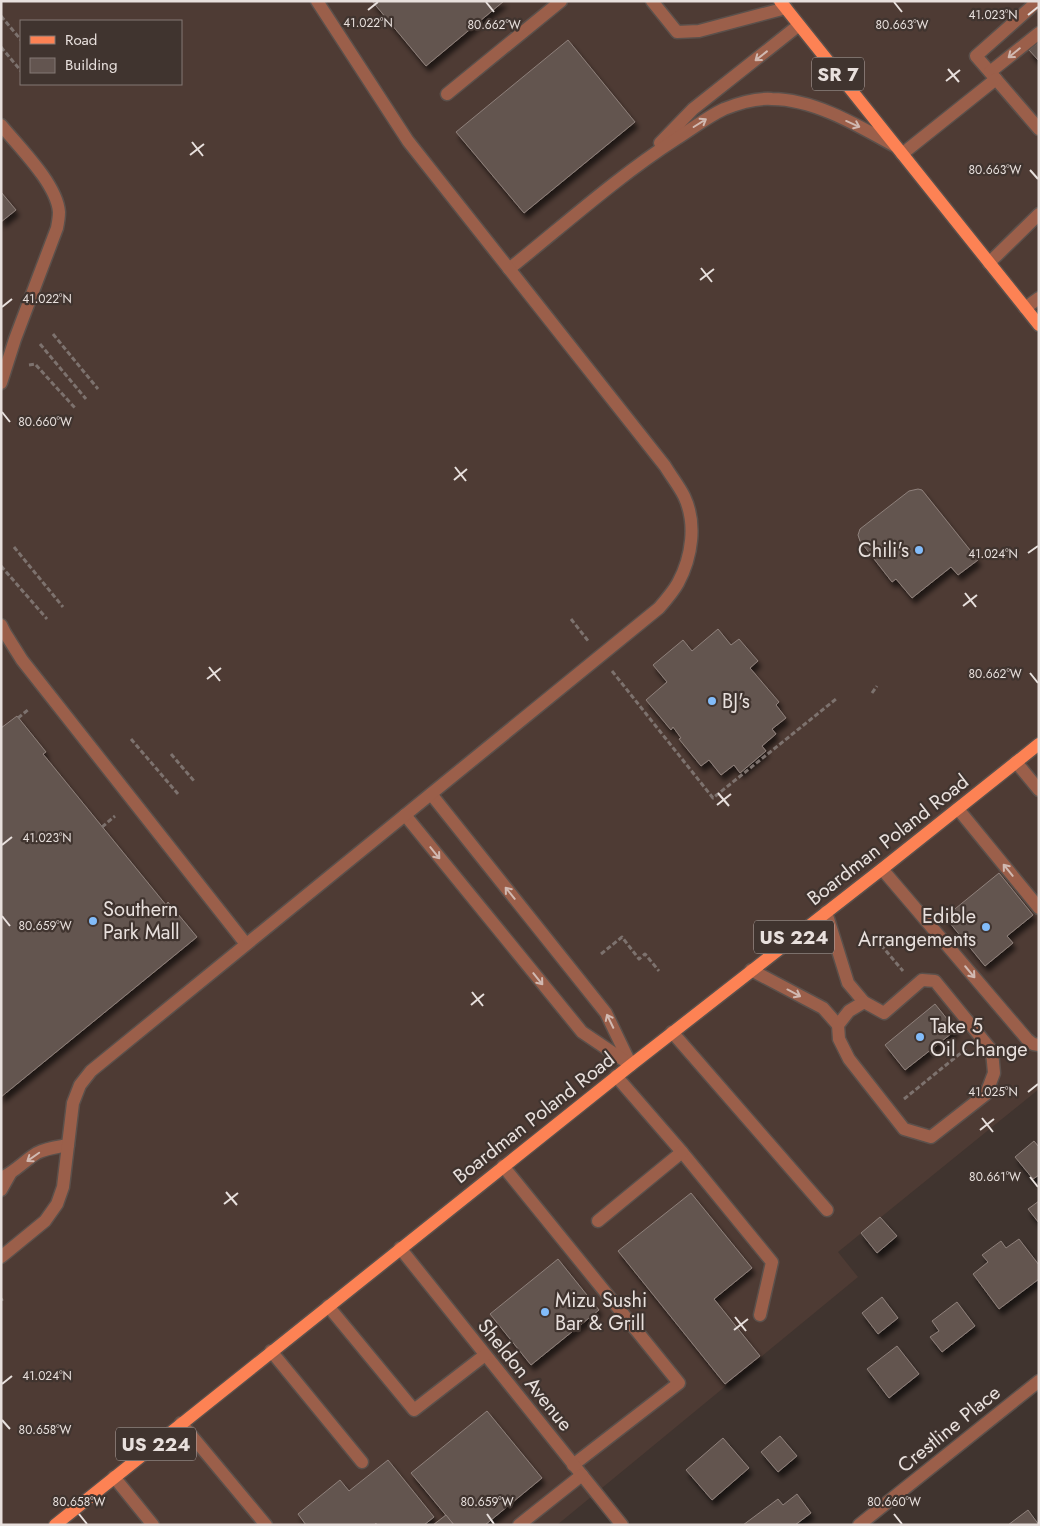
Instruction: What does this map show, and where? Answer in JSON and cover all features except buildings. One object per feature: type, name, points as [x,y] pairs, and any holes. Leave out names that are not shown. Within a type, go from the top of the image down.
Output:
[{"type":"main road","name":"SR 7","points":[[783,5],[1039,325]]},
{"type":"main road","points":[[1021,758],[1039,739]]},
{"type":"main road","name":"Boardman Poland Road","points":[[55,1525],[616,1076],[1039,744]]},
{"type":"street","points":[[1,1257],[45,1221],[57,1204],[63,1187],[73,1103],[80,1085],[90,1071],[660,608],[678,583],[688,558],[692,521],[684,497],[665,466],[408,140],[317,1]]},
{"type":"street","points":[[447,94],[561,1]]},
{"type":"street","points":[[652,1],[677,32],[699,31],[783,5]]},
{"type":"street","points":[[1038,1],[976,56],[1039,129]]},
{"type":"street","points":[[645,159],[693,110],[799,25]]},
{"type":"street","points":[[509,269],[645,159],[725,109],[742,103],[772,99],[796,101],[863,128],[898,150],[993,76],[1039,33]]},
{"type":"street","points":[[1,125],[44,177],[54,194],[58,212],[57,228],[15,339],[1,383]]},
{"type":"street","points":[[989,263],[1039,214]]},
{"type":"street","points":[[1025,308],[1039,298]]},
{"type":"street","points":[[1,625],[4,634],[22,660],[246,944]]},
{"type":"street","points":[[1021,758],[1039,790]]},
{"type":"street","points":[[431,794],[606,1013],[631,1065]]},
{"type":"street","points":[[958,808],[1039,908]]},
{"type":"street","points":[[405,815],[582,1032],[631,1065]]},
{"type":"street","points":[[882,869],[1027,1039],[1039,1045]]},
{"type":"street","points":[[751,970],[823,1008],[838,1025],[839,1039],[849,1059],[904,1129],[931,1137],[986,1094],[994,1073],[992,1051],[935,982],[922,980],[884,1013],[864,1002],[848,983],[826,912]]},
{"type":"street","points":[[838,1025],[849,1011],[864,1002]]},
{"type":"street","points":[[672,1032],[827,1210]]},
{"type":"street","points":[[616,1076],[682,1152],[772,1262],[760,1315]]},
{"type":"street","points":[[1,1190],[6,1176],[37,1153],[68,1145]]},
{"type":"street","points":[[598,1221],[682,1152]]},
{"type":"street","points":[[504,1166],[679,1383],[577,1470],[519,1525]]},
{"type":"street","name":"Sheldon Avenue","points":[[400,1248],[622,1525]]},
{"type":"street","points":[[328,1306],[414,1410],[485,1355]]},
{"type":"street","points":[[271,1352],[362,1462]]},
{"type":"street","name":"Crestline Place","points":[[859,1525],[1039,1381]]},
{"type":"street","points":[[181,1424],[266,1525]]},
{"type":"street","points":[[114,1477],[153,1525]]},
{"type":"path","points":[[1,16],[20,39]]},
{"type":"path","points":[[1,47],[20,70]]},
{"type":"path","points":[[53,334],[98,389]]},
{"type":"path","points":[[40,344],[86,399]]},
{"type":"path","points":[[29,365],[35,364],[74,408]]},
{"type":"path","points":[[14,548],[63,607]]},
{"type":"path","points":[[1,566],[47,619]]},
{"type":"path","points":[[571,619],[714,798],[755,762],[836,699]]},
{"type":"path","points":[[872,693],[878,686]]},
{"type":"path","points":[[18,718],[29,709]]},
{"type":"path","points":[[131,739],[178,794]]},
{"type":"path","points":[[171,754],[194,781]]},
{"type":"path","points":[[102,827],[115,816]]},
{"type":"path","points":[[601,954],[622,937],[639,959],[645,954],[659,971]]},
{"type":"path","points":[[881,945],[916,986]]},
{"type":"path","points":[[890,1111],[981,1037]]},
{"type":"shaded area","name":"Southern Park Mall","points":[[1,1],[1039,1],[1039,1089],[838,1252],[858,1277],[557,1525],[1,1525]]},
{"type":"place","name":"Chili's","points":[[919,550]]},
{"type":"place","name":"BJ's","points":[[712,701]]},
{"type":"place","name":"Southern Park Mall","points":[[93,921]]},
{"type":"place","name":"Edible Arrangements","points":[[986,927]]},
{"type":"place","name":"Take 5 Oil Change","points":[[920,1037]]},
{"type":"place","name":"Mizu Sushi Bar & Grill","points":[[545,1312]]}]
